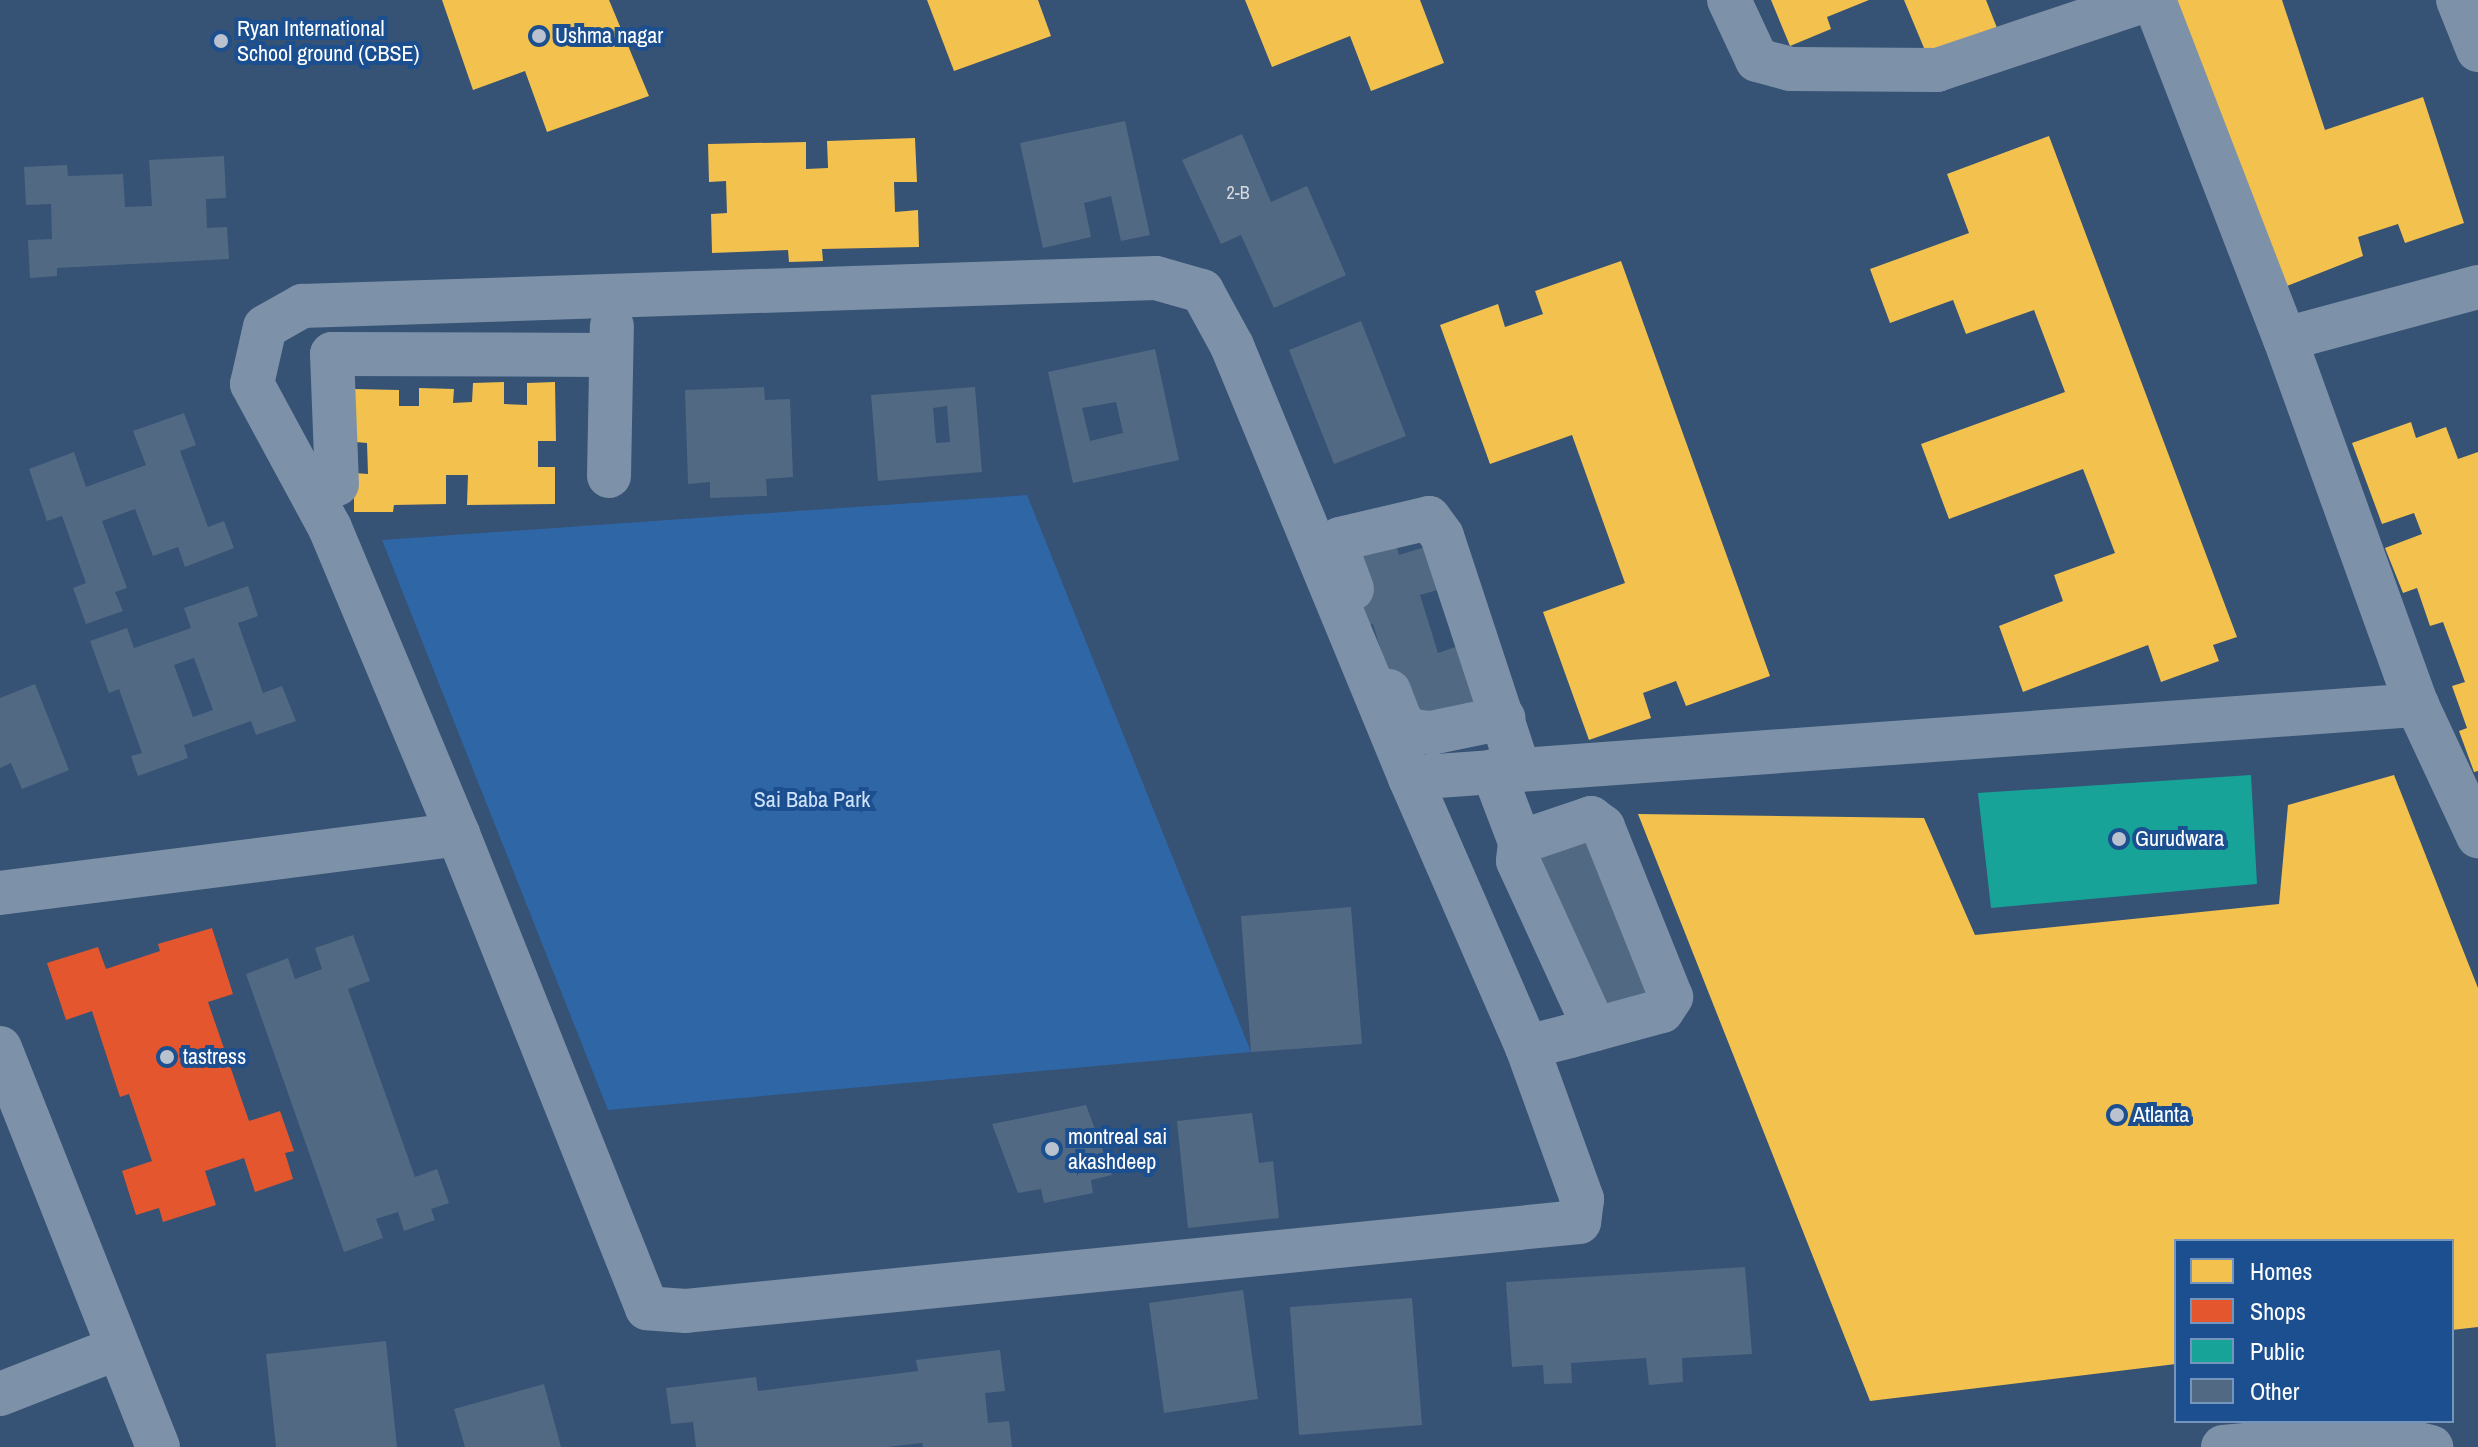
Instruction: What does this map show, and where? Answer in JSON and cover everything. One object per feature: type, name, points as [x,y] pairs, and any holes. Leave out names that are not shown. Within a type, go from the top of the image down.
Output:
[{"type":"street","points":[[1729,0],[1757,60],[1790,69],[1937,70],[2146,0]]},
{"type":"street","points":[[2154,0],[2285,339],[2417,705],[2478,836]]},
{"type":"street","points":[[2458,0],[2478,50]]},
{"type":"street","points":[[1503,718],[1431,733],[1411,731],[1400,720],[1362,642],[1232,346],[1202,291],[1156,278],[302,306],[265,327],[252,384],[330,528],[458,834],[647,1308],[702,1310],[1579,1222],[1582,1199],[1527,1047],[1410,778],[1362,642],[1336,546],[1340,539],[1429,518],[1442,536],[1503,718],[1506,770],[1524,861],[1595,1029]]},
{"type":"street","points":[[2285,339],[2478,287]]},
{"type":"street","points":[[609,476],[613,296]]},
{"type":"street","points":[[331,306],[337,484]]},
{"type":"street","points":[[332,354],[610,355]]},
{"type":"street","points":[[1410,778],[2417,705]]},
{"type":"street","points":[[1463,900],[1591,818],[1603,827],[1671,997],[1662,1011],[1527,1047]]},
{"type":"street","points":[[0,893],[458,834]]},
{"type":"street","points":[[0,1048],[158,1447]]},
{"type":"street","points":[[0,1394],[118,1348]]},
{"type":"street","points":[[2223,1447],[2373,1433],[2431,1447]]},
{"type":"green space","name":"Sai Baba Park","points":[[1027,495],[1251,1052],[608,1110],[382,540]]},
{"type":"building: Homes","name":"Ushma nagar","points":[[442,0],[609,0],[649,96],[547,132],[525,71],[473,90]]},
{"type":"building: Homes","points":[[927,0],[1038,0],[1051,36],[954,71]]},
{"type":"building: Homes","points":[[1245,0],[1420,0],[1444,63],[1371,91],[1350,36],[1272,67]]},
{"type":"building: Homes","points":[[1771,0],[1869,0],[1827,17],[1831,29],[1790,46]]},
{"type":"building: Homes","points":[[1904,0],[1986,0],[1999,33],[1929,60]]},
{"type":"building: Homes","points":[[2174,0],[2282,0],[2325,130],[2423,97],[2464,223],[2405,243],[2398,224],[2358,237],[2363,256],[2287,286]]},
{"type":"building: Homes","points":[[2049,136],[2237,637],[2213,645],[2219,661],[2161,682],[2148,645],[2023,692],[1999,626],[2063,601],[2054,575],[2115,553],[2083,469],[1949,519],[1921,444],[2065,392],[2034,310],[1966,334],[1953,300],[1890,323],[1870,269],[1969,233],[1947,174]]},
{"type":"building: Homes","points":[[915,138],[917,182],[894,182],[895,212],[918,210],[919,247],[822,249],[823,261],[789,262],[788,250],[712,253],[711,214],[727,213],[726,181],[709,182],[708,144],[806,142],[806,169],[828,168],[827,141]]},
{"type":"building: Homes","points":[[1621,261],[1770,676],[1686,706],[1676,681],[1643,693],[1651,718],[1589,740],[1543,612],[1625,583],[1572,435],[1490,464],[1440,325],[1498,304],[1505,327],[1543,314],[1535,291]]},
{"type":"building: Homes","points":[[504,382],[504,404],[527,405],[527,383],[555,382],[556,441],[538,441],[538,467],[555,467],[555,504],[467,505],[468,475],[446,475],[446,504],[394,505],[393,512],[354,512],[354,473],[368,474],[367,443],[355,442],[355,389],[399,390],[399,406],[419,406],[419,388],[454,389],[453,403],[472,402],[473,383]]},
{"type":"building: Homes","points":[[2411,422],[2416,438],[2446,427],[2458,459],[2478,452],[2478,771],[2474,772],[2459,731],[2467,728],[2452,686],[2465,682],[2443,622],[2430,626],[2417,588],[2403,593],[2385,548],[2422,534],[2414,513],[2382,524],[2352,443]]},
{"type":"building: Homes","name":"Atlanta","points":[[2394,775],[2478,988],[2478,1327],[2454,1330],[2454,1239],[2174,1239],[2174,1364],[1870,1401],[1638,814],[1924,818],[1975,935],[2279,904],[2288,805]]},
{"type":"building: Shops","name":"tastress","points":[[212,928],[233,994],[208,1002],[249,1121],[280,1111],[294,1151],[285,1153],[293,1179],[255,1192],[244,1158],[205,1171],[216,1205],[163,1222],[159,1208],[136,1215],[122,1171],[152,1161],[129,1094],[120,1097],[92,1011],[66,1020],[47,963],[98,947],[106,969],[160,951],[158,944]]},
{"type":"building: Public","name":"Gurudwara","points":[[2251,775],[2257,884],[1991,908],[1978,793]]},
{"type":"building: Other","points":[[1125,121],[1150,235],[1121,241],[1111,196],[1084,203],[1091,237],[1043,248],[1020,143]]},
{"type":"building: Other","points":[[1242,134],[1271,202],[1307,186],[1346,275],[1274,308],[1241,235],[1221,244],[1182,160]]},
{"type":"building: Other","points":[[224,156],[226,198],[206,199],[207,228],[227,227],[229,259],[57,268],[57,276],[30,278],[28,240],[52,239],[51,204],[26,205],[24,167],[67,165],[68,176],[123,174],[125,207],[152,206],[149,160]]},
{"type":"building: Other","points":[[1361,321],[1406,436],[1334,464],[1289,350]]},
{"type":"building: Other","points":[[1155,349],[1179,460],[1073,483],[1048,372]],"holes":[[[1116,402],[1123,433],[1090,441],[1082,408]]]},
{"type":"building: Other","points":[[764,387],[765,400],[790,399],[793,477],[766,479],[767,496],[710,498],[710,482],[688,484],[685,390]]},
{"type":"building: Other","points":[[975,387],[982,472],[878,481],[871,395]],"holes":[[[947,406],[950,442],[936,443],[933,408]]]},
{"type":"building: Other","points":[[184,413],[196,445],[180,451],[208,527],[224,521],[234,548],[185,567],[178,547],[153,556],[135,509],[102,521],[127,588],[115,592],[123,611],[86,624],[73,588],[86,583],[62,516],[47,521],[29,469],[74,452],[86,487],[146,465],[133,431]]},
{"type":"building: Other","points":[[1394,537],[1399,555],[1425,547],[1437,590],[1420,595],[1438,653],[1467,643],[1488,709],[1407,719],[1388,674],[1373,624],[1365,626],[1343,552]]},
{"type":"building: Other","points":[[248,586],[258,616],[238,623],[263,693],[282,686],[296,721],[256,735],[251,721],[184,745],[188,758],[138,776],[131,756],[142,753],[119,689],[109,693],[90,641],[127,628],[134,648],[191,628],[184,608]],"holes":[[[194,658],[213,710],[193,717],[174,665]]]},
{"type":"building: Other","points":[[35,684],[69,770],[22,789],[11,763],[0,768],[0,698]]},
{"type":"building: Other","points":[[1591,830],[1656,1001],[1611,1022],[1526,852]]},
{"type":"building: Other","points":[[1351,907],[1362,1044],[1251,1052],[1241,916]]},
{"type":"building: Other","points":[[353,935],[370,981],[348,989],[415,1177],[437,1169],[449,1203],[431,1209],[435,1220],[404,1231],[398,1212],[376,1219],[383,1238],[344,1252],[246,974],[288,958],[295,979],[322,969],[315,948]]},
{"type":"building: Other","name":"montreal sai akashdeep","points":[[1086,1105],[1112,1175],[1091,1180],[1093,1193],[1044,1203],[1041,1189],[1018,1193],[992,1124]]},
{"type":"building: Other","points":[[1252,1113],[1259,1163],[1273,1161],[1279,1218],[1188,1228],[1177,1121]]},
{"type":"building: Other","points":[[1745,1267],[1752,1354],[1682,1358],[1683,1382],[1649,1385],[1646,1358],[1571,1363],[1572,1383],[1544,1384],[1543,1365],[1512,1367],[1506,1282]]},
{"type":"building: Other","points":[[1243,1290],[1258,1399],[1164,1413],[1149,1303]]},
{"type":"building: Other","points":[[1412,1298],[1422,1425],[1299,1435],[1290,1307]]},
{"type":"building: Other","points":[[386,1341],[397,1447],[276,1447],[266,1354]]},
{"type":"building: Other","points":[[1000,1350],[1005,1391],[985,1393],[988,1423],[1009,1421],[1012,1447],[923,1447],[922,1443],[887,1447],[696,1447],[693,1422],[671,1424],[666,1388],[756,1377],[758,1391],[918,1371],[916,1360]]},
{"type":"building: Other","points":[[544,1384],[561,1447],[465,1447],[454,1409]]},
{"type":"place","name":"Ushma nagar","points":[[539,36]]},
{"type":"place","name":"Ryan International School ground (CBSE)","points":[[221,41]]},
{"type":"place","name":"Gurudwara","points":[[2119,839]]},
{"type":"place","name":"tastress","points":[[167,1057]]},
{"type":"place","name":"Atlanta","points":[[2117,1115]]},
{"type":"place","name":"montreal sai akashdeep","points":[[1052,1149]]}]
